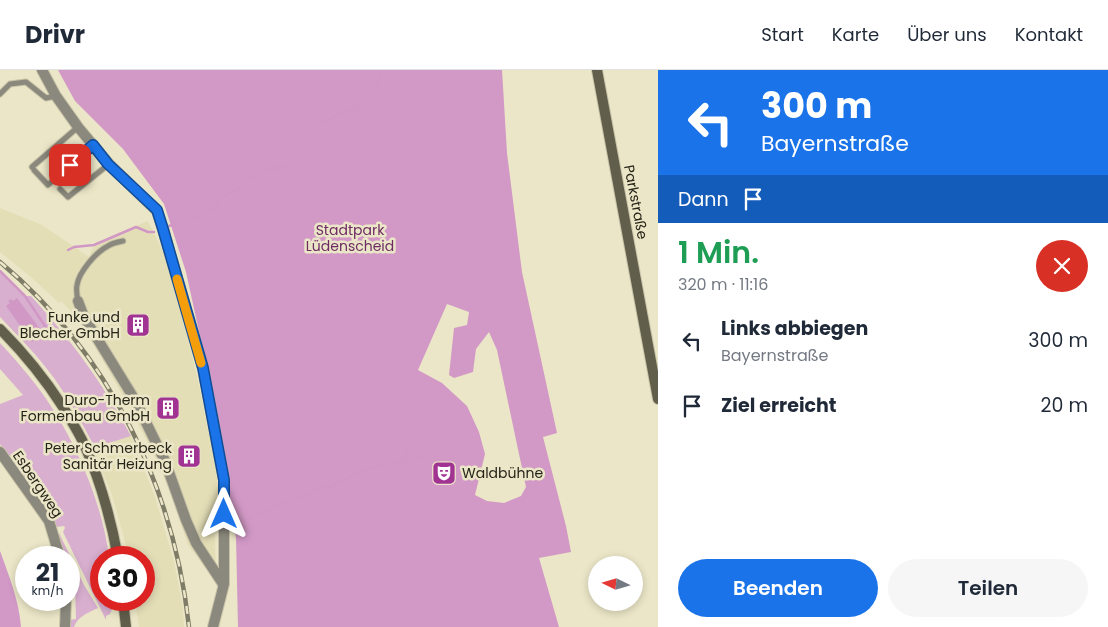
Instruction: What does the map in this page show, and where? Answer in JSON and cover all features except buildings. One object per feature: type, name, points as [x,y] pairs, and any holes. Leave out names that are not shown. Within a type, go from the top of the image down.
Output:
[{"type":"street","points":[[42,70],[56,96],[108,164],[157,210],[163,229],[203,368],[224,480],[224,584],[214,627]]},
{"type":"street","name":"Parkstraße","points":[[597,70],[658,399]]},
{"type":"street","points":[[78,301],[84,317],[135,400],[165,461],[196,543],[224,584]]},
{"type":"street","points":[[0,330],[28,359],[73,423],[83,442],[104,501],[115,546]]},
{"type":"street","name":"Esbergweg","points":[[0,452],[49,521],[56,546]]},
{"type":"street","points":[[65,627],[66,611]]},
{"type":"street","points":[[125,611],[126,627]]},
{"type":"lane","points":[[0,94],[10,84],[26,82],[46,98],[56,96]]},
{"type":"lane","points":[[78,127],[33,169],[48,185],[93,145]]},
{"type":"lane","points":[[60,189],[68,197],[108,164]]},
{"type":"lane","points":[[78,301],[77,286],[79,278],[87,266],[105,247],[123,241]]},
{"type":"shaded area","points":[[0,208],[42,225],[89,257],[94,245],[147,221],[150,225],[163,252],[176,290],[198,380],[216,469],[219,497],[213,535],[215,533],[216,585],[188,545],[169,489],[148,443],[80,321],[61,301],[59,303],[0,252]]},
{"type":"shaded area","points":[[0,271],[25,296],[31,296],[60,329],[98,380],[131,436],[93,448],[93,444],[54,378],[35,354],[0,317]]},
{"type":"shaded area","points":[[17,298],[43,333],[42,335],[46,339],[44,341],[41,338],[35,339],[32,342],[6,306],[10,303],[8,301],[11,299],[13,301]]},
{"type":"shaded area","points":[[0,343],[18,362],[53,410],[67,433],[90,482],[107,546],[90,546],[90,587],[80,567],[80,546],[70,546],[63,532],[64,526],[57,527],[0,444],[0,404],[23,395],[0,369]]},
{"type":"shaded area","points":[[131,436],[155,497],[174,561],[183,608],[184,627],[139,627],[137,611],[155,611],[155,546],[126,546],[112,495],[93,448]]},
{"type":"shaded area","points":[[59,533],[65,546],[60,546],[56,534]]},
{"type":"shaded area","points":[[80,577],[90,595],[91,611],[81,617],[74,627],[69,627],[69,620],[76,619],[76,611],[80,611]]},
{"type":"shaded area","points":[[102,611],[111,611],[106,616],[106,620]]},
{"type":"green space","name":"Stadtpark Lüdenscheid","points":[[58,70],[502,70],[507,153],[522,272],[557,433],[543,437],[571,552],[539,558],[559,627],[238,627],[236,538],[207,368],[186,272],[164,204],[123,149],[75,101]],"holes":[[[447,304],[469,312],[467,325],[454,328],[449,375],[454,378],[473,372],[476,349],[489,332],[497,350],[526,487],[521,496],[504,503],[487,501],[475,495],[485,454],[479,432],[467,406],[442,383],[418,370]]]},
{"type":"green space","points":[[0,551],[15,595],[15,611],[19,611],[21,627],[0,627]]},
{"type":"waterway","points":[[376,91],[380,70]]},
{"type":"waterway","points":[[309,128],[360,105]]},
{"type":"waterway","points":[[189,219],[213,210],[223,197],[236,190],[261,171],[290,165]]},
{"type":"waterway","points":[[169,226],[177,223]]},
{"type":"waterway","points":[[68,250],[74,247],[94,245],[136,227],[148,232],[154,232]]},
{"type":"waterway","points":[[0,271],[25,296],[53,336]]},
{"type":"waterway","points":[[409,445],[403,460],[418,471]]},
{"type":"waterway","points":[[249,518],[330,486],[362,471],[403,460],[425,458]]},
{"type":"railway","points":[[0,262],[39,298],[73,338],[104,381],[130,426],[151,474],[168,524],[181,575],[189,627]]},
{"type":"slow traffic","points":[[177,279],[201,363]]},
{"type":"place","name":"Funke und Blecher GmbH","points":[[138,325]]},
{"type":"place","name":"Duro-Therm Formenbau GmbH","points":[[168,408]]},
{"type":"place","name":"Peter Schmerbeck Sanitär Heizung","points":[[189,456]]},
{"type":"place","name":"Waldbühne","points":[[444,473]]},
{"type":"route","points":[[70,165],[93,145],[108,164],[157,210],[203,368],[224,480],[224,514]]}]
